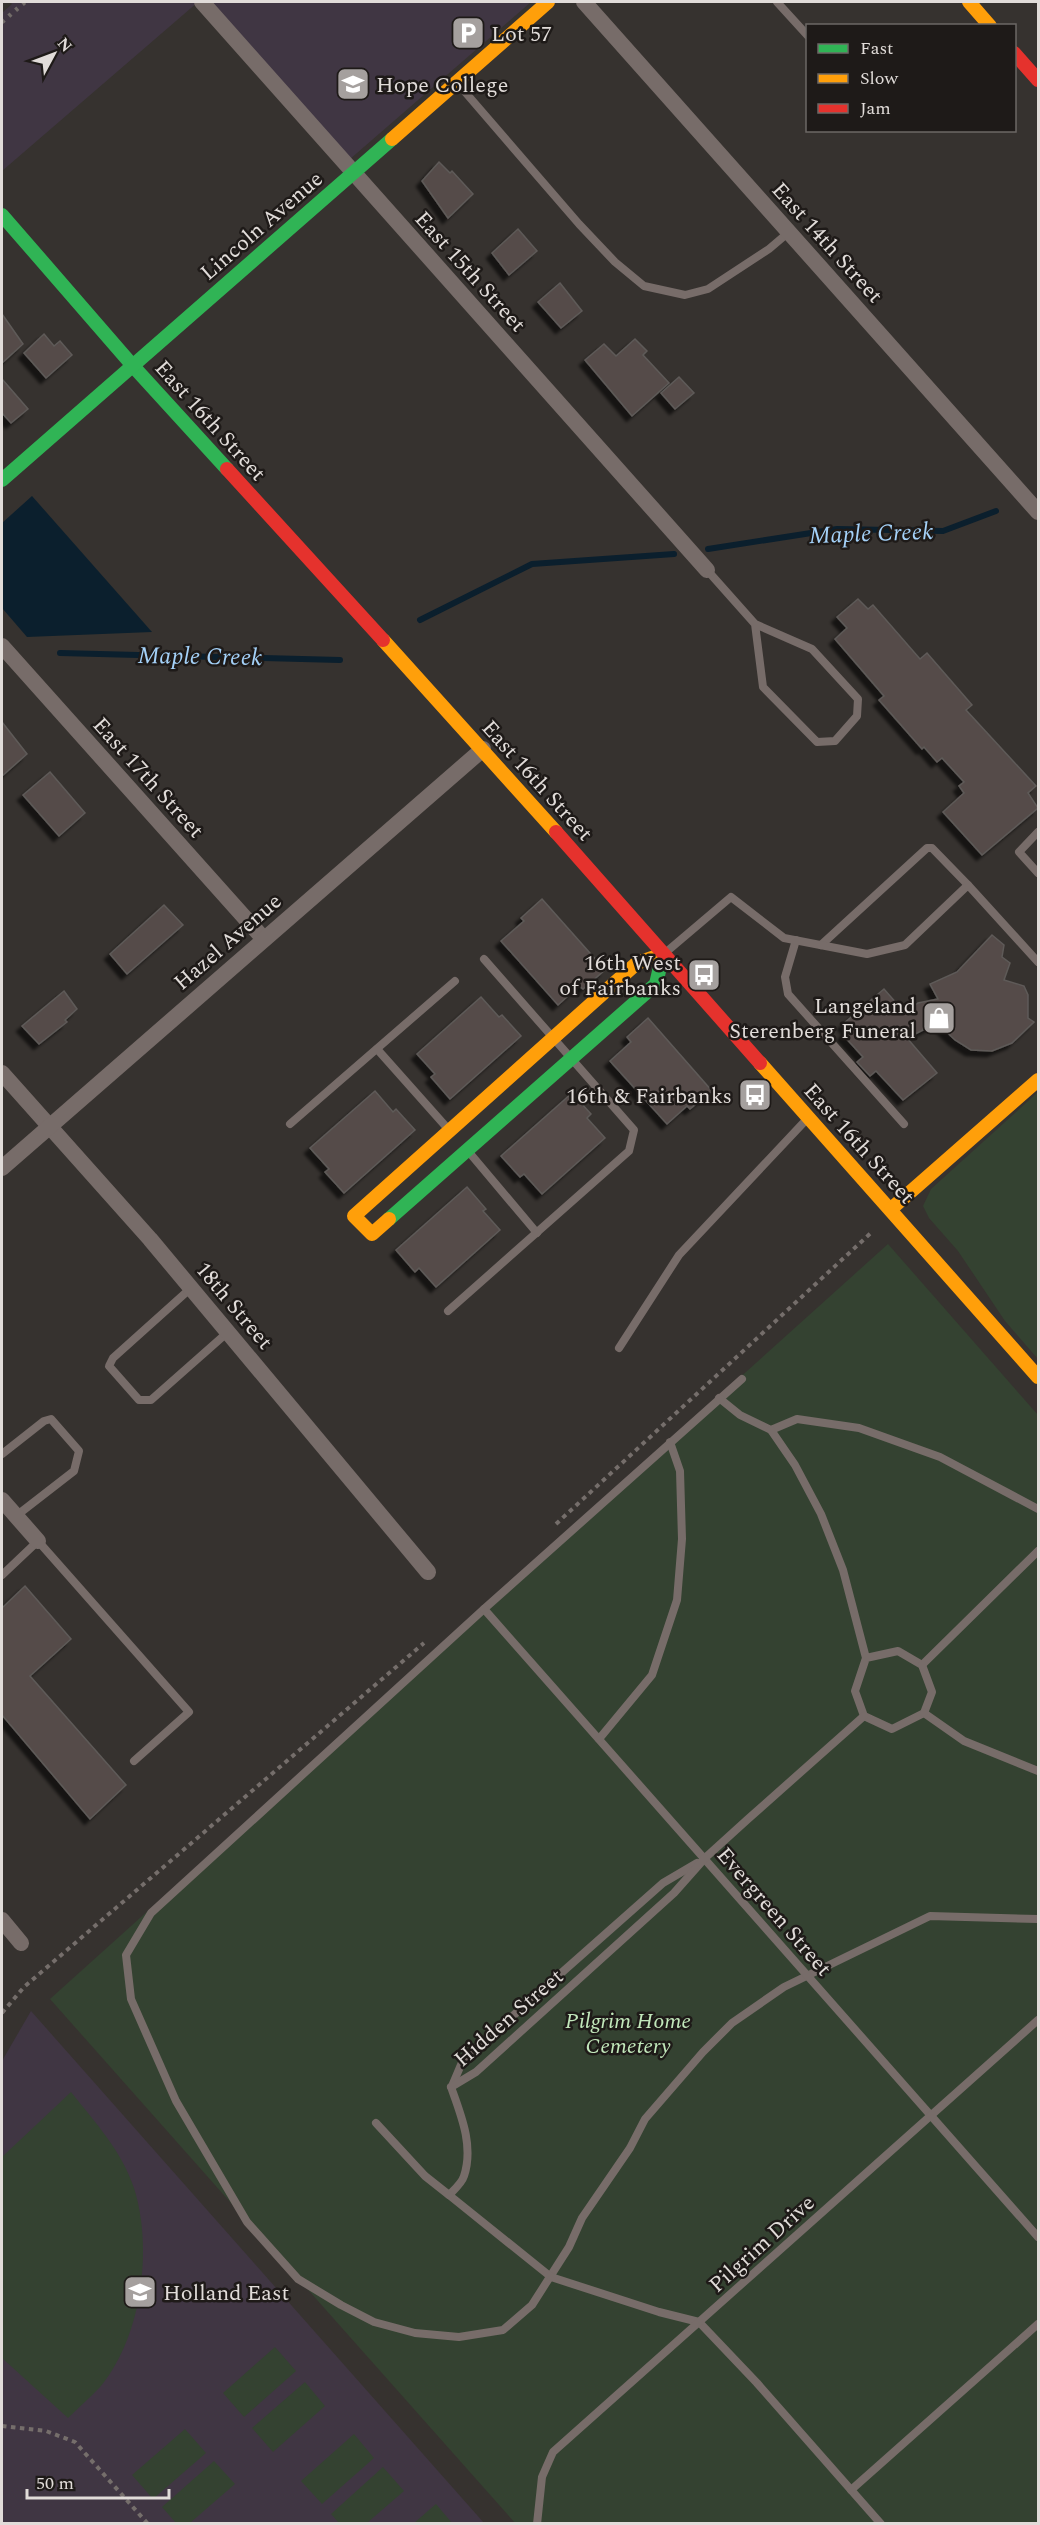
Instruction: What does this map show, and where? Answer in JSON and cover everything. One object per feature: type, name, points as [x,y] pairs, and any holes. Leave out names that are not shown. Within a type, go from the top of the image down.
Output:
[{"type":"street","name":"East 15th Street","points":[[202,2],[707,570]]},
{"type":"street","name":"Lincoln Avenue","points":[[2,480],[548,2]]},
{"type":"street","name":"East 14th Street","points":[[584,2],[1038,512]]},
{"type":"street","points":[[969,2],[988,24]]},
{"type":"street","points":[[1016,55],[1038,80]]},
{"type":"street","name":"East 16th Street","points":[[2,215],[134,366],[483,749],[1038,1377]]},
{"type":"street","name":"East 17th Street","points":[[2,646],[263,938]]},
{"type":"street","name":"Hazel Avenue","points":[[2,1168],[263,938],[483,749]]},
{"type":"street","points":[[663,954],[637,963],[553,1038],[458,1140],[372,1234],[354,1216],[458,1140],[572,1057],[656,984],[663,954]]},
{"type":"street","name":"18th Street","points":[[2,1072],[51,1125],[191,1288],[428,1572]]},
{"type":"street","points":[[891,1209],[1038,1080]]},
{"type":"street","points":[[2,1500],[38,1541]]},
{"type":"street","points":[[2,1920],[21,1943]]},
{"type":"lane","points":[[777,2],[806,35]]},
{"type":"lane","points":[[456,82],[579,225],[615,262],[644,286],[685,295],[708,289],[769,249],[789,232]]},
{"type":"lane","points":[[707,570],[755,624],[812,649],[858,699],[857,716],[835,741],[817,742],[763,687],[755,624]]},
{"type":"lane","points":[[1038,832],[1019,852],[1038,873]]},
{"type":"lane","points":[[821,945],[927,848],[932,848],[1038,962]]},
{"type":"lane","points":[[663,954],[731,897],[784,938],[867,954],[905,945],[968,885]]},
{"type":"lane","points":[[796,940],[785,977],[788,994],[904,1124]]},
{"type":"lane","points":[[448,1311],[629,1151],[634,1130],[484,959]]},
{"type":"lane","points":[[290,1124],[455,981]]},
{"type":"lane","points":[[377,1049],[537,1233]]},
{"type":"lane","points":[[619,1348],[679,1255],[809,1117]]},
{"type":"lane","points":[[191,1288],[113,1358],[109,1366],[139,1400],[152,1400],[228,1332]]},
{"type":"lane","points":[[742,1379],[484,1609],[151,1913],[126,1955],[130,1999],[176,2101],[247,2222],[298,2278],[374,2322],[415,2333],[459,2337],[503,2330],[532,2305],[551,2277],[582,2218],[630,2148],[645,2119],[732,2024],[784,1987],[930,1916],[1038,1919]]},
{"type":"lane","points":[[719,1398],[740,1415],[771,1430],[795,1465],[821,1514],[843,1570],[866,1658],[855,1691],[864,1716],[892,1729],[924,1713],[932,1692],[922,1665],[898,1651],[866,1658]]},
{"type":"lane","points":[[2,1454],[44,1421],[51,1419],[79,1451],[74,1472],[16,1516]]},
{"type":"lane","points":[[771,1430],[797,1419],[859,1428],[940,1457],[1038,1509]]},
{"type":"lane","points":[[599,1738],[652,1675],[677,1600],[682,1539],[680,1471],[670,1442]]},
{"type":"lane","points":[[2,1575],[38,1541],[189,1712],[134,1761]]},
{"type":"lane","points":[[922,1665],[1038,1551]]},
{"type":"lane","name":"Evergreen Street","points":[[484,1609],[1038,2237]]},
{"type":"lane","points":[[924,1713],[964,1741],[1038,1771]]},
{"type":"lane","name":"Hidden Street","points":[[451,2086],[485,2064],[674,1893],[705,1858],[864,1716]]},
{"type":"lane","name":"Hidden Street","points":[[451,2086],[463,2061],[663,1883],[705,1858]]},
{"type":"lane","name":"Pilgrim Drive","points":[[537,2523],[542,2477],[553,2452],[1038,2020]]},
{"type":"lane","points":[[449,2195],[464,2178],[468,2145],[462,2117],[451,2086]]},
{"type":"lane","points":[[376,2122],[425,2176],[551,2277],[659,2312],[699,2322],[757,2383],[881,2523]]},
{"type":"lane","points":[[851,2490],[1038,2324]]},
{"type":"path","points":[[548,1532],[873,1231]]},
{"type":"path","points":[[2,2013],[24,1987],[432,1636]]},
{"type":"path","points":[[2,2426],[46,2431],[75,2442],[148,2523]]},
{"type":"shaded area","points":[[10,2],[198,2],[2,171],[2,13],[12,4]]},
{"type":"shaded area","name":"Hope College","points":[[198,2],[531,2],[342,166]]},
{"type":"shaded area","name":"Holland East","points":[[31,2011],[484,2523],[2,2523],[2,2061]]},
{"type":"green space","points":[[1038,1092],[1038,1359],[1005,1321],[958,1251],[929,1218],[923,1206],[931,1189]]},
{"type":"green space","name":"Pilgrim Home Cemetery","points":[[888,1244],[1038,1415],[1038,2523],[515,2523],[50,1999]]},
{"type":"green space","points":[[71,2092],[107,2137],[129,2174],[140,2212],[143,2264],[134,2317],[115,2366],[101,2386],[68,2418],[2,2358],[2,2157]]},
{"type":"green space","points":[[275,2347],[296,2371],[244,2417],[223,2393]]},
{"type":"green space","points":[[305,2382],[325,2406],[273,2452],[252,2428]]},
{"type":"green space","points":[[185,2429],[206,2453],[153,2499],[132,2475]]},
{"type":"green space","points":[[354,2434],[374,2458],[322,2504],[301,2481]]},
{"type":"green space","points":[[214,2461],[235,2484],[190,2523],[176,2523],[162,2507]]},
{"type":"green space","points":[[383,2467],[404,2491],[367,2523],[339,2523],[331,2514]]},
{"type":"green space","points":[[436,2504],[452,2523],[414,2523]]},
{"type":"water","points":[[32,496],[152,632],[27,637],[2,608],[2,523]]},
{"type":"building","points":[[439,162],[450,173],[452,171],[473,194],[448,218],[422,181]]},
{"type":"building","points":[[518,229],[537,251],[509,275],[492,253]]},
{"type":"building","points":[[560,283],[582,311],[561,328],[538,302]]},
{"type":"building","points":[[2,314],[23,344],[2,363]]},
{"type":"building","points":[[44,334],[54,346],[60,341],[72,355],[46,378],[24,353]]},
{"type":"building","points":[[635,339],[647,351],[643,355],[669,383],[632,416],[585,360],[604,344],[616,356]]},
{"type":"building","points":[[679,377],[694,393],[675,409],[661,393]]},
{"type":"building","points":[[2,379],[28,409],[11,423],[2,413]]},
{"type":"building","points":[[858,599],[868,609],[873,605],[920,659],[927,653],[972,705],[966,710],[1036,786],[1028,793],[1038,808],[982,855],[943,812],[964,793],[959,786],[964,782],[942,758],[937,762],[924,747],[922,749],[879,700],[884,696],[835,639],[847,628],[837,617]]},
{"type":"building","points":[[2,722],[27,754],[2,776]]},
{"type":"building","points":[[50,772],[85,813],[59,836],[23,795]]},
{"type":"building","points":[[542,899],[605,970],[583,989],[579,986],[558,1005],[501,941],[524,921],[521,918]]},
{"type":"building","points":[[164,905],[183,925],[127,974],[110,954]]},
{"type":"building","name":"Langeland Sterenberg Funeral","points":[[992,935],[1004,945],[1002,957],[1010,963],[1004,980],[1024,986],[1028,995],[1028,1018],[1034,1022],[1012,1043],[992,1051],[971,1050],[955,1040],[937,1023],[907,1038],[937,1073],[903,1100],[876,1071],[870,1076],[857,1062],[863,1057],[843,1035],[848,1030],[843,1024],[884,989],[905,1013],[918,1003],[938,999],[930,984],[957,972]]},
{"type":"building","points":[[64,991],[77,1009],[65,1020],[67,1022],[39,1044],[22,1026]]},
{"type":"building","points":[[481,997],[521,1036],[450,1099],[431,1077],[435,1074],[417,1054]]},
{"type":"building","points":[[648,1018],[712,1091],[690,1109],[687,1106],[667,1124],[610,1061],[631,1042],[627,1037]]},
{"type":"building","points":[[375,1091],[393,1112],[396,1109],[415,1130],[344,1193],[325,1172],[329,1169],[310,1148]]},
{"type":"building","points":[[572,1093],[591,1114],[587,1118],[605,1138],[542,1194],[524,1174],[520,1177],[501,1156]]},
{"type":"building","points":[[467,1187],[486,1209],[483,1211],[500,1230],[436,1287],[419,1268],[415,1272],[396,1250]]},
{"type":"building","points":[[25,1586],[71,1639],[30,1676],[126,1785],[90,1819],[2,1715],[2,1608]]},
{"type":"waterway","name":"Maple Creek","points":[[708,549],[837,529],[943,531],[996,511]]},
{"type":"waterway","name":"Maple Creek","points":[[420,620],[532,564],[674,554]]},
{"type":"waterway","name":"Maple Creek","points":[[60,653],[340,660]]},
{"type":"railway","points":[[2,22],[25,2]]},
{"type":"traffic: fast","points":[[2,480],[392,139]]},
{"type":"traffic: fast","points":[[2,215],[133,366],[227,469]]},
{"type":"traffic: fast","points":[[389,1219],[656,984],[663,954]]},
{"type":"traffic: slow","points":[[392,139],[548,2]]},
{"type":"traffic: slow","points":[[969,2],[988,24]]},
{"type":"traffic: slow","points":[[383,640],[556,832]]},
{"type":"traffic: slow","points":[[389,1219],[372,1234],[354,1216],[637,963],[663,954]]},
{"type":"traffic: slow","points":[[760,1063],[1038,1377]]},
{"type":"traffic: slow","points":[[891,1209],[1038,1080]]},
{"type":"traffic: jam","points":[[1016,55],[1038,80]]},
{"type":"traffic: jam","points":[[227,469],[383,640]]},
{"type":"traffic: jam","points":[[556,832],[760,1063]]},
{"type":"place","name":"Lot 57","points":[[468,33]]},
{"type":"place","name":"Hope College","points":[[353,84]]},
{"type":"place","name":"16th West of Fairbanks","points":[[704,975]]},
{"type":"place","name":"Langeland Sterenberg Funeral","points":[[939,1018]]},
{"type":"place","name":"16th & Fairbanks","points":[[755,1095]]},
{"type":"place","name":"Holland East","points":[[140,2292]]}]
